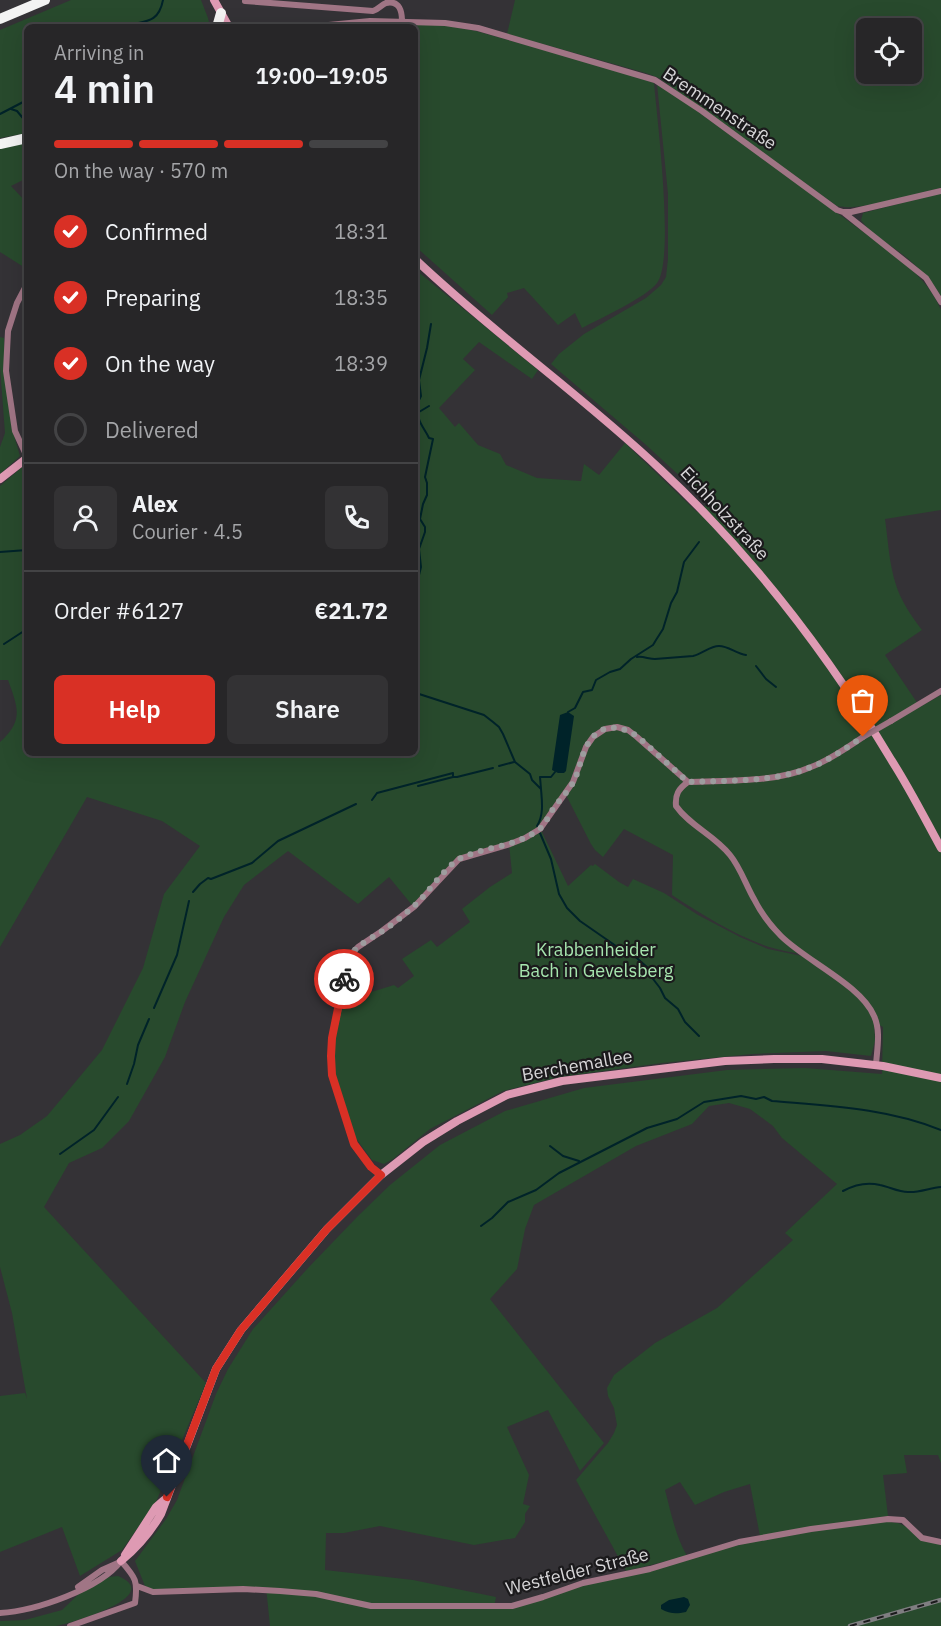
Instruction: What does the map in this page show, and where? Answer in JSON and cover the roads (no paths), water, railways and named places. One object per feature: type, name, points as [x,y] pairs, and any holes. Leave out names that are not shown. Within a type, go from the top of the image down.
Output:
[{"type":"highway","points":[[0,19],[45,0]]},
{"type":"highway","points":[[219,24],[222,13]]},
{"type":"highway","points":[[0,144],[24,139]]},
{"type":"street","points":[[214,0],[228,24]]},
{"type":"street","points":[[245,1],[373,11],[392,1],[400,6],[402,21]]},
{"type":"street","name":"Bremmenstraße","points":[[339,24],[402,21],[445,23],[478,28],[655,80],[837,210],[843,212],[926,278],[941,302]]},
{"type":"street","points":[[843,212],[941,191]]},
{"type":"street","name":"Eichholzstraße","points":[[418,262],[638,448],[746,556],[800,623],[849,693],[893,761],[941,848]]},
{"type":"street","points":[[24,289],[16,303],[8,331],[6,371],[15,431],[24,450]]},
{"type":"street","points":[[0,479],[24,459]]},
{"type":"street","points":[[876,1065],[878,1028],[868,1005],[856,992],[783,938],[773,927],[758,906],[730,855],[715,840],[685,818],[676,806],[677,793],[688,782],[751,779],[790,774],[810,768],[941,692]]},
{"type":"street","points":[[381,1175],[371,1167],[354,1144],[332,1075],[332,1038],[342,994],[345,964],[349,956],[415,906],[459,859],[510,844],[540,829],[568,791],[586,747],[593,737],[605,729],[617,727],[628,730],[688,782]]},
{"type":"street","name":"Berchemallee","points":[[121,1561],[156,1507],[167,1497],[216,1369],[241,1330],[327,1229],[381,1175],[423,1142],[457,1121],[507,1095],[562,1081],[748,1060],[822,1059],[876,1065],[941,1078]]},
{"type":"street","name":"Westfelder Straße","points":[[137,1586],[153,1592],[243,1588],[316,1594],[371,1606],[512,1606],[583,1583],[650,1569],[740,1542],[811,1529],[888,1519],[903,1520],[922,1538],[941,1542]]},
{"type":"street","points":[[0,1613],[32,1608],[74,1592],[106,1576],[121,1561],[132,1573],[137,1586],[135,1604],[70,1626]]},
{"type":"water","points":[[568,712],[574,716],[566,771],[558,773],[552,770],[560,715]]},
{"type":"water","points":[[684,1597],[688,1599],[690,1605],[686,1612],[673,1613],[661,1609],[661,1605],[669,1600]]},
{"type":"waterway","points":[[136,24],[153,18],[161,8],[163,0]]},
{"type":"waterway","points":[[0,114],[24,102]]},
{"type":"waterway","points":[[11,109],[17,111],[24,119]]},
{"type":"waterway","points":[[418,402],[421,396],[419,380],[431,324]]},
{"type":"waterway","points":[[419,412],[429,406]]},
{"type":"waterway","points":[[418,414],[429,438],[433,439],[425,477],[427,495],[420,519],[425,532],[419,549],[421,567],[418,579]]},
{"type":"waterway","points":[[568,712],[575,708],[583,692],[592,690],[596,680],[620,669],[653,645],[663,629],[677,592],[684,562],[699,542]]},
{"type":"waterway","points":[[0,552],[24,550]]},
{"type":"waterway","points":[[4,644],[24,631]]},
{"type":"waterway","points":[[637,657],[655,659],[693,656],[719,646],[746,655]]},
{"type":"waterway","points":[[756,666],[776,687]]},
{"type":"waterway","points":[[418,694],[484,715],[499,727],[515,762],[530,774],[532,780],[541,789],[542,813],[537,826]]},
{"type":"waterway","points":[[499,766],[514,762]]},
{"type":"waterway","points":[[372,800],[377,793],[453,773],[453,777],[457,777],[493,768]]},
{"type":"waterway","points":[[541,789],[540,777],[551,777],[555,772]]},
{"type":"waterway","points":[[418,786],[453,777]]},
{"type":"waterway","points":[[193,892],[208,878],[211,879],[252,863],[278,841],[356,804]]},
{"type":"waterway","points":[[540,833],[551,859],[559,894],[567,908],[580,921],[616,946],[630,952],[648,968],[665,998],[678,1009],[685,1022],[699,1036]]},
{"type":"waterway","points":[[154,1008],[177,955],[189,901]]},
{"type":"waterway","points":[[127,1084],[138,1045],[149,1019]]},
{"type":"waterway","points":[[481,1226],[508,1202],[536,1190],[559,1173],[647,1128],[677,1119],[704,1102],[741,1096],[756,1099],[764,1097],[772,1101],[879,1112],[941,1130]]},
{"type":"waterway","points":[[60,1154],[94,1130],[118,1097]]},
{"type":"waterway","points":[[550,1146],[563,1156],[579,1161]]},
{"type":"waterway","points":[[843,1191],[866,1184],[908,1192],[941,1187]]},
{"type":"railway","points":[[850,1626],[941,1600]]},
{"type":"park label","name":"Krabbenheider Bach in Gevelsberg","points":[[596,959]]}]
